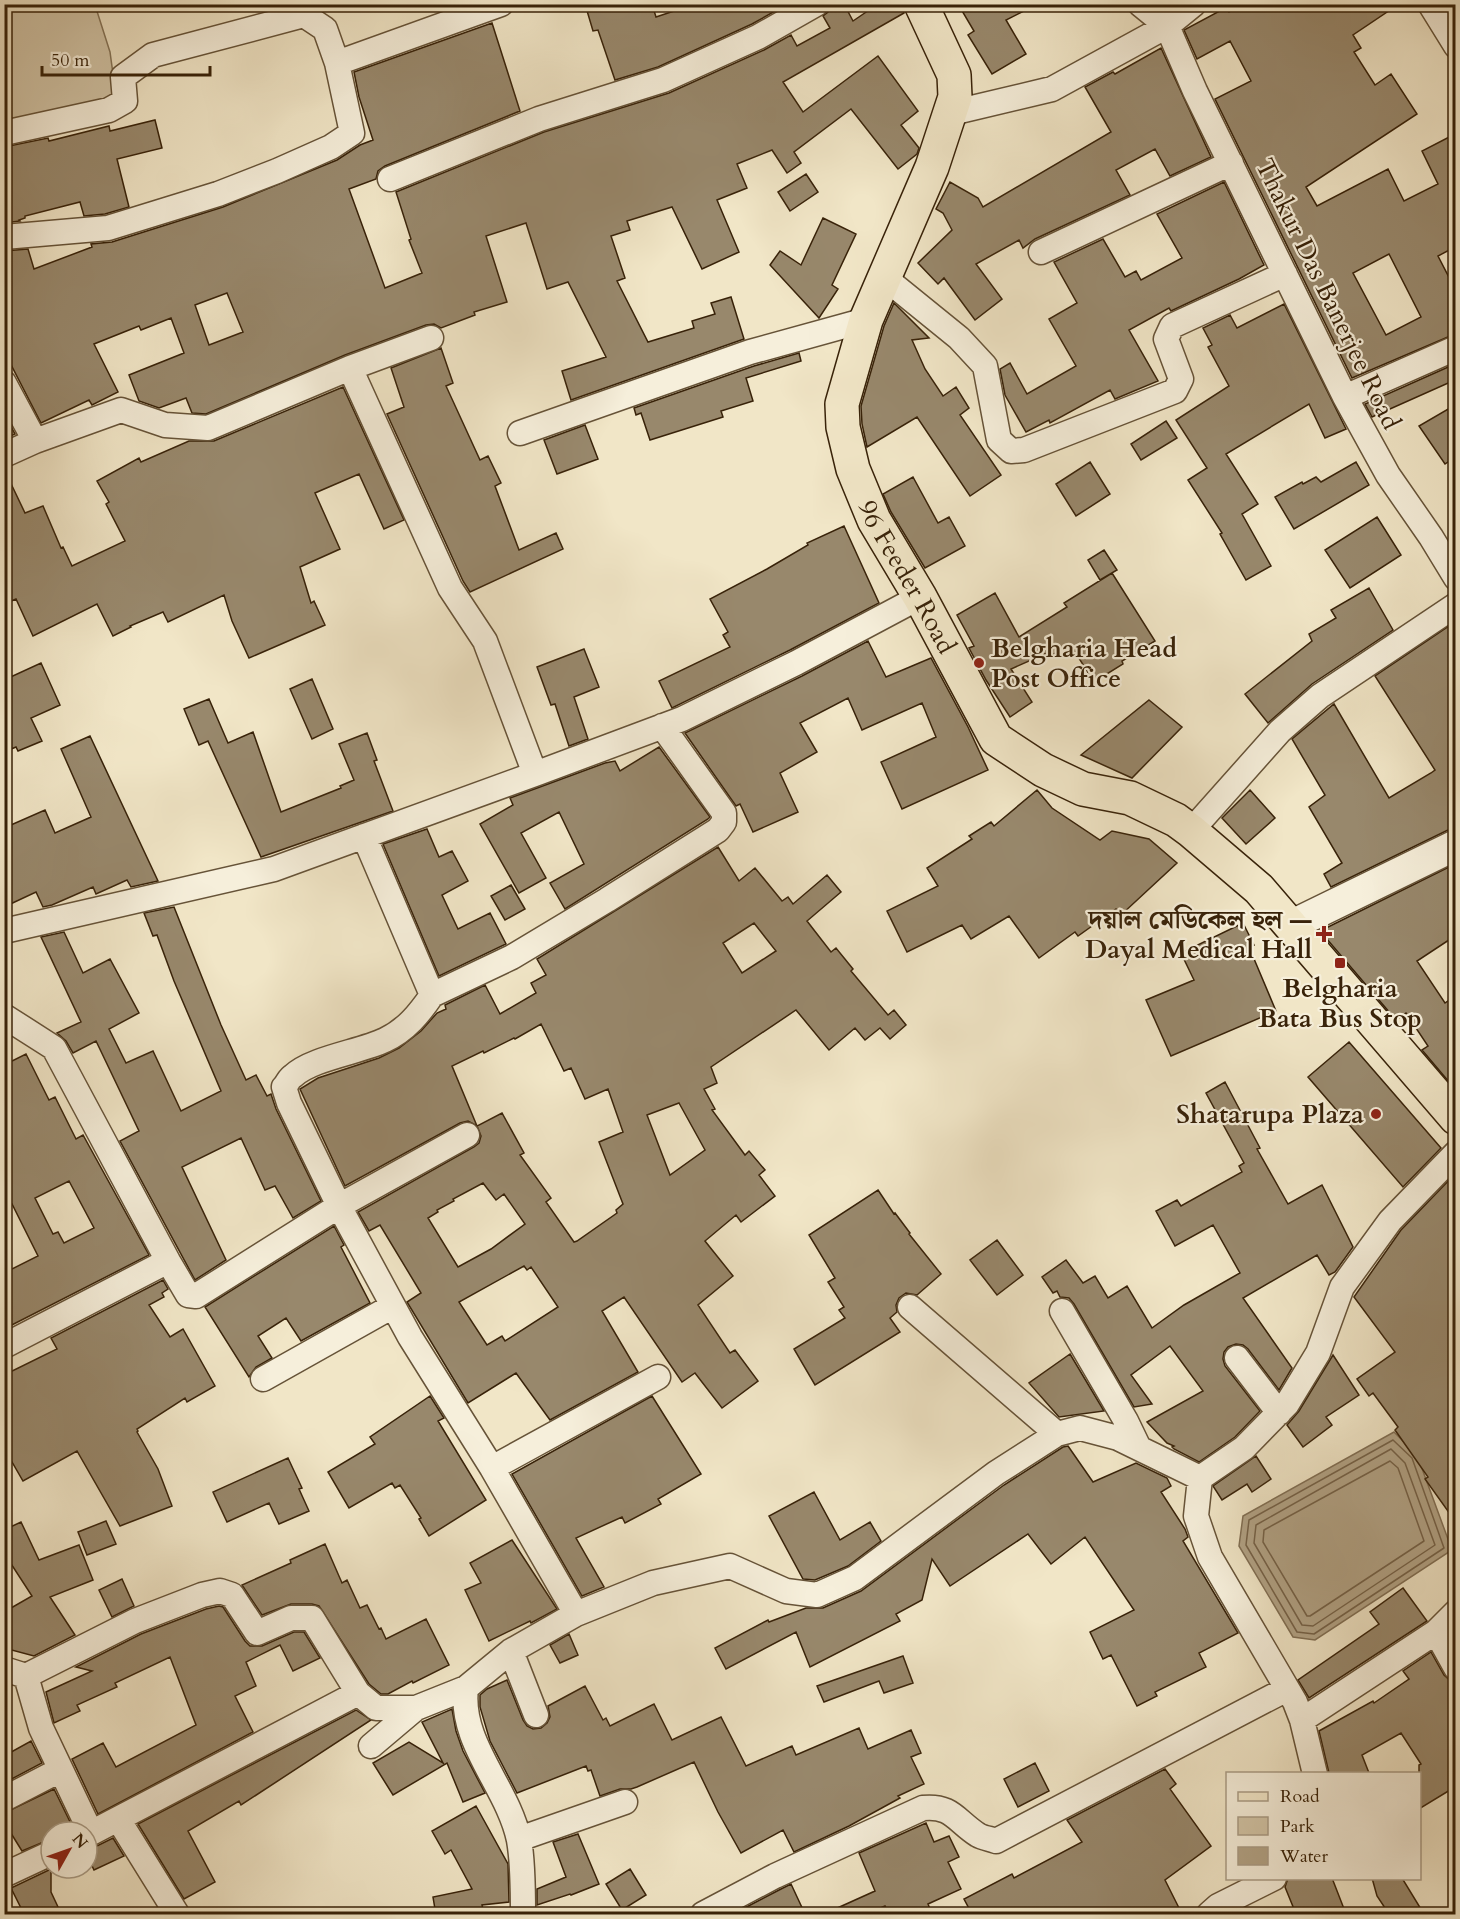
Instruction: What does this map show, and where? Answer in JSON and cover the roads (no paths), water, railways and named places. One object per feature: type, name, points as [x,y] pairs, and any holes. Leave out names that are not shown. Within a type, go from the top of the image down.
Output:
[{"type":"main road","name":"96 Feeder Road","points":[[921,4],[954,75],[955,97],[932,167],[866,320],[842,405],[843,427],[853,469],[874,520],[920,597],[996,739],[1043,770],[1083,789],[1130,798],[1176,820],[1191,831],[1259,889],[1455,1118]]},
{"type":"street","points":[[337,63],[501,4]]},
{"type":"street","points":[[390,179],[539,119],[663,80],[758,37],[816,4]]},
{"type":"street","points":[[1140,4],[1167,26]]},
{"type":"street","points":[[951,113],[1052,89],[1167,26],[1194,4]]},
{"type":"street","points":[[1430,4],[1455,46]]},
{"type":"street","points":[[4,133],[109,110],[125,101],[123,77],[153,55],[304,15],[325,29],[337,63],[352,133],[331,147],[218,194],[108,228],[4,237]]},
{"type":"street","name":"Thakur Das Banerjee Road","points":[[1167,26],[1195,91],[1345,397],[1388,475],[1431,537],[1455,578]]},
{"type":"street","points":[[1041,252],[1231,163]]},
{"type":"street","points":[[885,278],[959,338],[985,366],[999,440],[1011,451],[1024,450],[1175,391],[1180,379],[1166,339],[1172,326],[1285,274]]},
{"type":"street","points":[[520,434],[750,352],[866,320]]},
{"type":"street","points":[[4,454],[121,410],[165,425],[208,428],[350,368],[431,338]]},
{"type":"street","points":[[1345,397],[1455,348]]},
{"type":"street","points":[[350,368],[450,588],[485,641],[536,774]]},
{"type":"street","points":[[4,383],[35,441]]},
{"type":"street","points":[[4,931],[274,868],[536,774],[682,719],[796,663],[920,597]]},
{"type":"street","points":[[1191,831],[1280,731],[1320,696],[1455,605]]},
{"type":"street","points":[[576,1614],[492,1468],[410,1337],[339,1206],[289,1103],[284,1087],[292,1076],[310,1066],[384,1040],[404,1028],[416,1017],[432,995],[512,957],[718,830],[724,822],[724,813],[662,726]]},
{"type":"street","points":[[364,836],[432,995]]},
{"type":"street","points":[[1292,925],[1452,852]]},
{"type":"street","points":[[4,1016],[54,1048],[188,1295],[196,1296],[339,1206],[468,1135]]},
{"type":"street","points":[[1315,1772],[1302,1720],[1287,1689],[1210,1557],[1196,1516],[1200,1478],[1244,1448],[1287,1404],[1318,1353],[1342,1287],[1390,1221],[1455,1154]]},
{"type":"street","points":[[4,1346],[168,1261]]},
{"type":"street","points":[[263,1379],[393,1306]]},
{"type":"street","points":[[910,1307],[1057,1434]]},
{"type":"street","points":[[1062,1311],[1126,1421],[1139,1448]]},
{"type":"street","points":[[1237,1358],[1279,1413]]},
{"type":"street","points":[[492,1468],[658,1377]]},
{"type":"street","points":[[371,1746],[416,1708],[466,1688],[511,1651],[576,1614],[653,1583],[730,1566],[786,1591],[817,1595],[855,1578],[996,1473],[1057,1434],[1080,1428],[1118,1438],[1200,1478]]},
{"type":"street","points":[[83,1820],[15,1672],[202,1595],[220,1591],[232,1594],[257,1633],[291,1618],[312,1618],[358,1693],[376,1708],[416,1708]]},
{"type":"street","points":[[1302,1720],[1436,1632],[1455,1612]]},
{"type":"street","points":[[1436,1632],[1455,1668]]},
{"type":"street","points":[[511,1651],[536,1715]]},
{"type":"street","points":[[466,1688],[464,1704],[474,1739],[503,1798],[519,1839],[523,1914]]},
{"type":"street","points":[[703,1914],[775,1876],[923,1808],[936,1806],[953,1815],[979,1836],[996,1841],[1287,1689]]},
{"type":"street","points":[[99,1829],[358,1693]]},
{"type":"street","points":[[4,1799],[60,1770]]},
{"type":"street","points":[[519,1839],[625,1802]]},
{"type":"street","points":[[118,1819],[177,1914]]},
{"type":"street","points":[[4,1875],[39,1859]]},
{"type":"street","points":[[1209,1914],[1218,1906],[1270,1880]]},
{"type":"water","points":[[1394,1432],[1417,1455],[1452,1550],[1315,1640],[1293,1637],[1239,1546],[1243,1516]]},
{"type":"place","name":"Belgharia Head Post Office","points":[[979,663]]},
{"type":"place","name":"দয়াল মেডিকেল হল — Dayal Medical Hall","points":[[1324,934]]},
{"type":"place","name":"Belgharia Bata Bus Stop","points":[[1340,963]]},
{"type":"place","name":"Shatarupa Plaza","points":[[1376,1114]]}]
